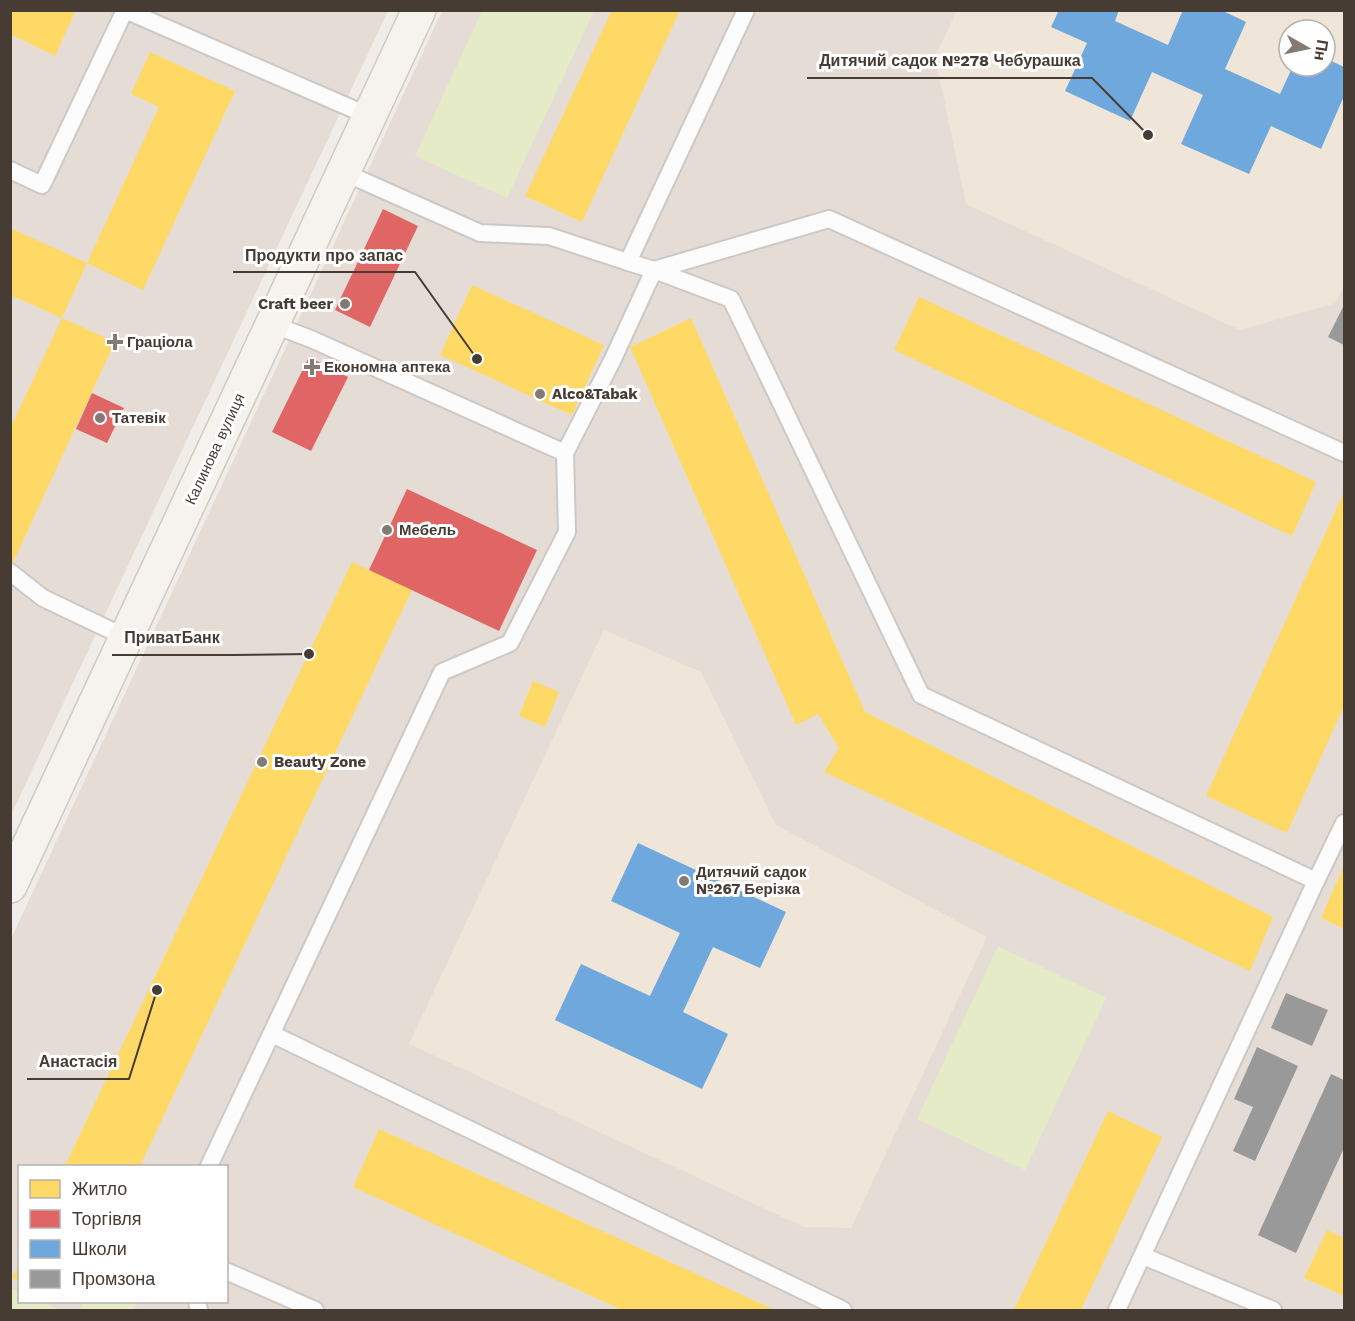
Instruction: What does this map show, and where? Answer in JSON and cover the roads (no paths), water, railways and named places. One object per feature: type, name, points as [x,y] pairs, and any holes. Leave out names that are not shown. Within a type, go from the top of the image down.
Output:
[{"type":"main road","name":"Калинова вулиця","points":[[10,886],[274,325],[419,10]]},
{"type":"lane","points":[[10,170],[42,184],[125,10],[369,116]]},
{"type":"lane","points":[[628,262],[746,10]]},
{"type":"lane","points":[[343,172],[480,233],[549,236],[654,270],[731,299],[921,694],[1316,881]]},
{"type":"lane","points":[[210,1165],[442,672],[510,643],[567,532],[565,453],[612,361],[654,270],[829,219],[1344,453]]},
{"type":"lane","points":[[274,325],[311,339],[565,453]]},
{"type":"lane","points":[[10,572],[43,598],[127,638]]},
{"type":"lane","points":[[1117,1311],[1316,881],[1343,829]]},
{"type":"lane","points":[[272,1034],[843,1311]]},
{"type":"lane","points":[[1143,1256],[1273,1311]]},
{"type":"lane","points":[[228,1272],[315,1311]]},
{"type":"place","name":"Дитячий садок №278 Чебурашка","points":[[1148,135]]},
{"type":"place","name":"Craft beer","points":[[345,304]]},
{"type":"place","name":"Граціола","points":[[115,342]]},
{"type":"place","name":"Продукти про запас","points":[[477,359]]},
{"type":"place","name":"Економна аптека","points":[[312,367]]},
{"type":"place","name":"Alco&Tabak","points":[[540,394]]},
{"type":"place","name":"Татевік","points":[[100,418]]},
{"type":"place","name":"Мебель","points":[[387,530]]},
{"type":"place","name":"ПриватБанк","points":[[309,654]]},
{"type":"place","name":"Beauty Zone","points":[[262,762]]},
{"type":"place","name":"Дитячий садок №267 Берізка","points":[[684,881]]},
{"type":"place","name":"Анастасія","points":[[157,990]]}]
